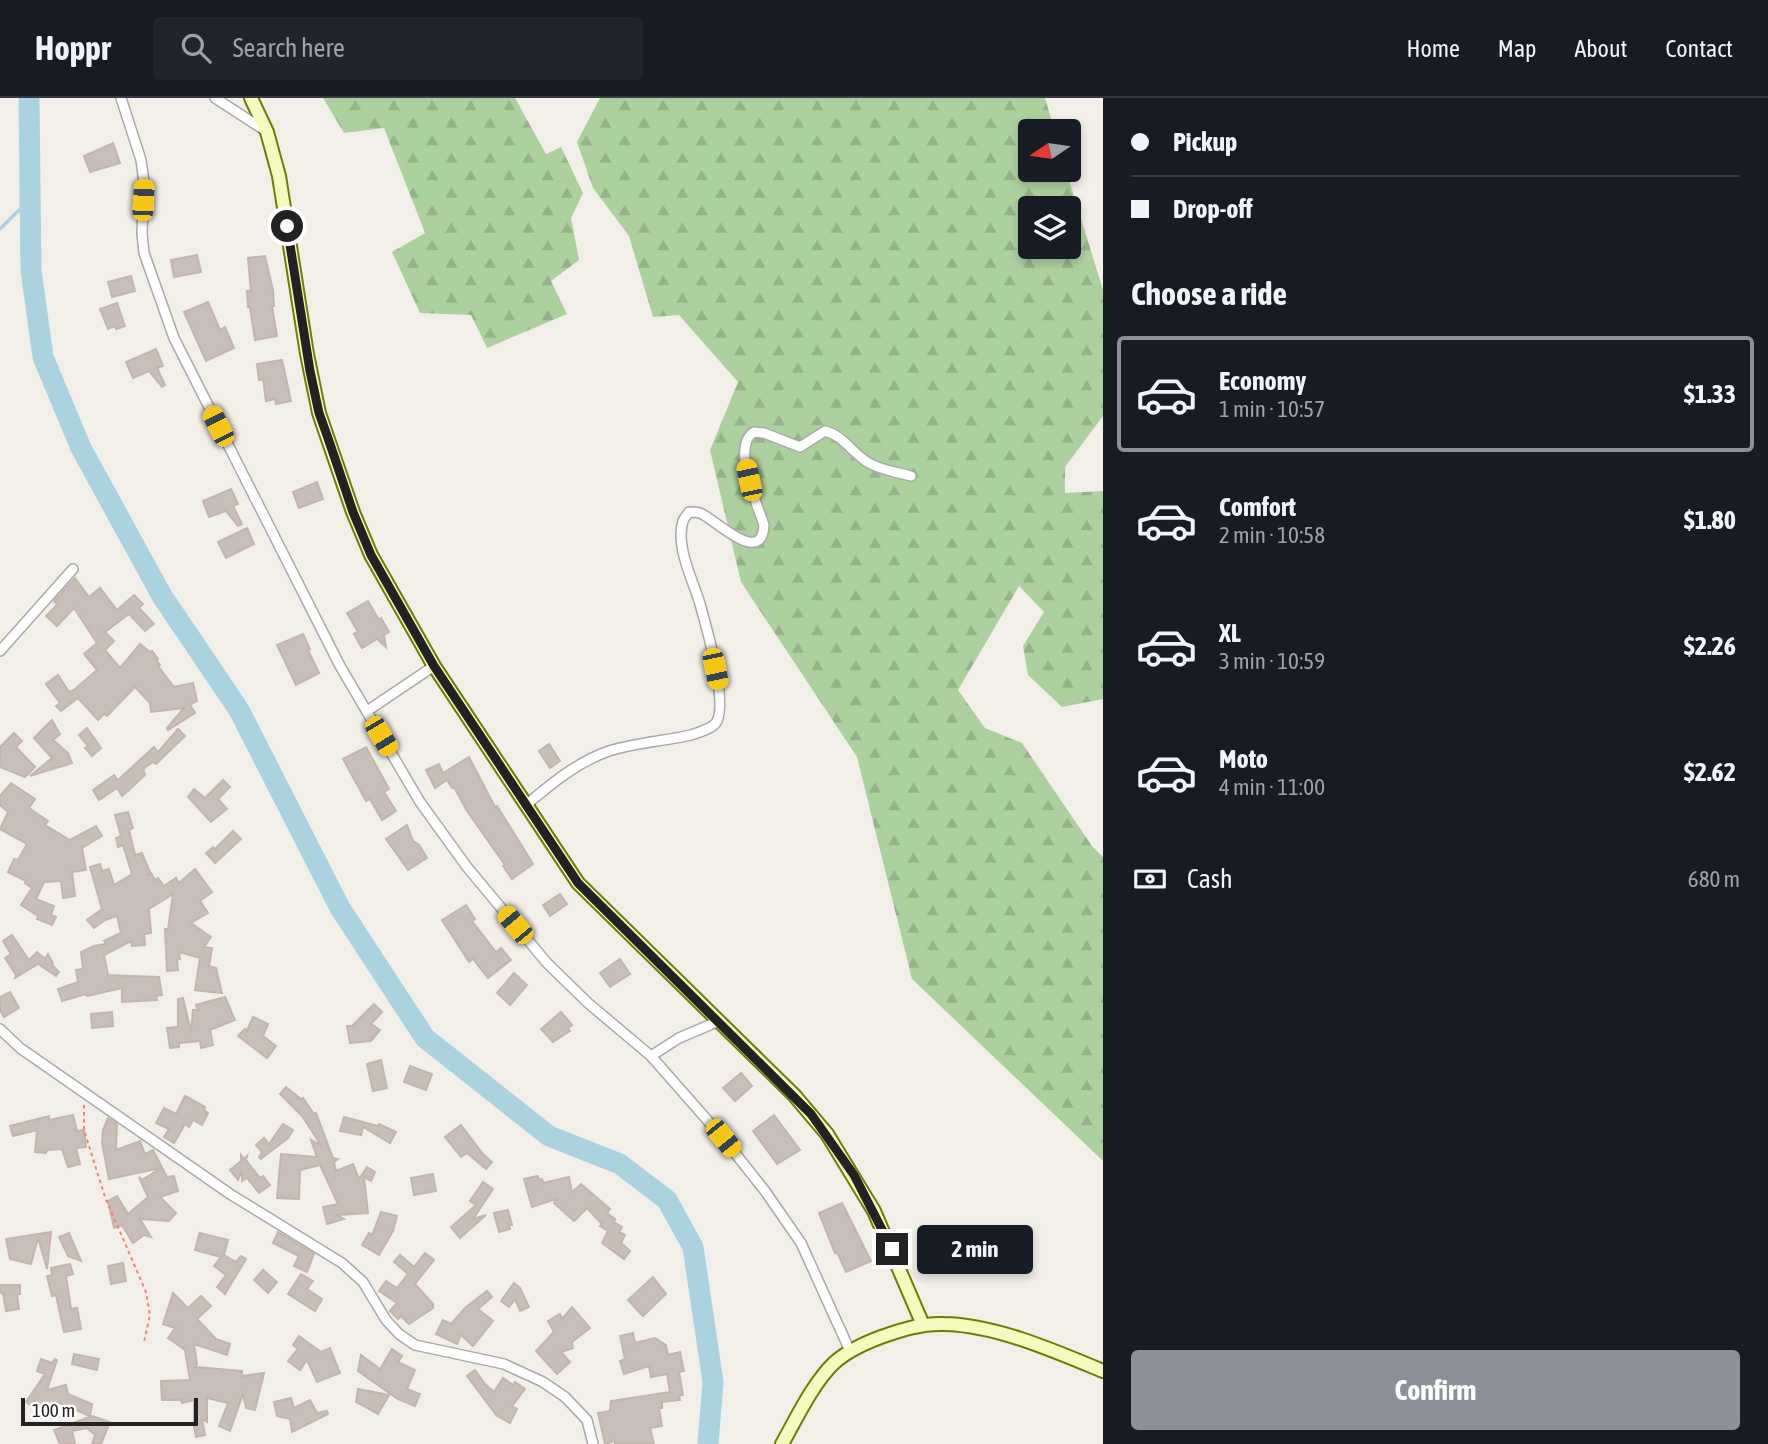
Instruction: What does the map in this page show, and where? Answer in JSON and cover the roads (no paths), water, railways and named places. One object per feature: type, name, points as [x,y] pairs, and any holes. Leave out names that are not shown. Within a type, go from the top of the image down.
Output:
[{"type":"street","points":[[121,98],[141,160],[144,182],[142,233],[145,253],[174,338],[332,652],[366,712],[420,802],[476,878],[547,964],[651,1056],[723,1138],[765,1191],[801,1244],[850,1351]]},
{"type":"street","points":[[215,98],[267,132]]},
{"type":"street","points":[[251,98],[267,132],[279,176],[319,413],[361,533],[434,666],[563,861],[592,898],[794,1095],[827,1134],[874,1211],[923,1325]]},
{"type":"street","points":[[526,805],[559,777],[601,755],[691,735],[716,723],[721,711],[720,690],[683,547],[683,519],[689,512],[701,513],[739,539],[749,542],[759,540],[764,534],[764,525],[745,462],[744,441],[748,435],[754,432],[764,433],[800,447],[825,431],[834,433],[865,461],[878,468],[911,476]]},
{"type":"street","points":[[0,651],[74,569]]},
{"type":"street","points":[[366,712],[434,666]]},
{"type":"street","points":[[651,1056],[679,1038],[719,1021]]},
{"type":"street","points":[[0,1029],[20,1048],[230,1194],[342,1263],[363,1282],[386,1320],[399,1334],[415,1345],[504,1364],[534,1377],[565,1396],[587,1420],[593,1444]]},
{"type":"street","points":[[782,1444],[799,1412],[828,1370],[850,1351],[894,1332],[923,1325],[945,1324],[1016,1338],[1103,1371]]},
{"type":"waterway","points":[[29,98],[31,270],[43,357],[81,448],[162,596],[239,710],[340,908],[425,1038],[549,1136],[620,1164],[667,1200],[693,1247],[713,1382],[708,1444]]},
{"type":"waterway","points":[[0,229],[30,199]]}]
